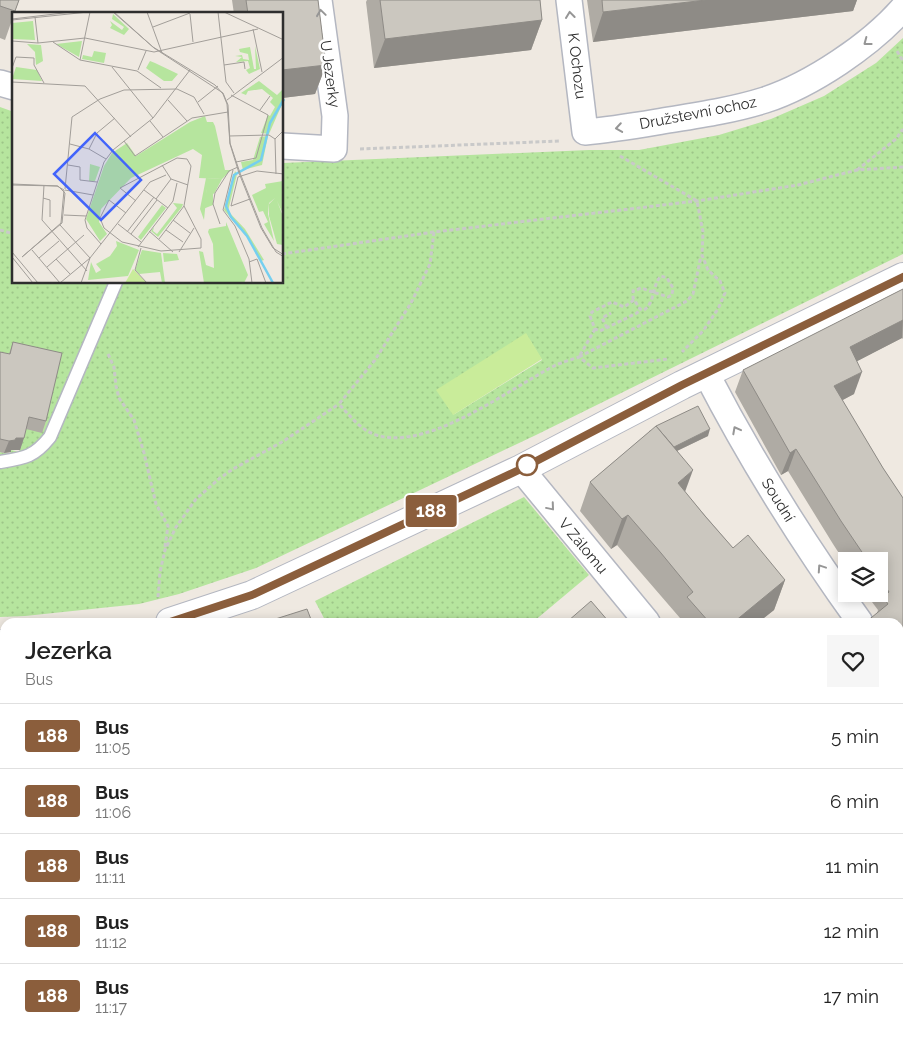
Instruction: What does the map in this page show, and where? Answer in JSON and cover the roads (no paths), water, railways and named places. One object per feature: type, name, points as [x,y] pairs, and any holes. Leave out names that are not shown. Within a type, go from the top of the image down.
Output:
[{"type":"street","name":"U Jezerky","points":[[284,146],[334,149],[335,116],[319,0]]},
{"type":"street","name":"K Ochozu","points":[[568,0],[592,132]]},
{"type":"street","name":"Družstevní ochoz","points":[[592,132],[706,114],[766,99],[793,88],[853,53],[883,30],[903,8]]},
{"type":"street","points":[[164,613],[252,595],[521,469],[706,373],[903,277]]},
{"type":"street","name":"Soudní","points":[[706,373],[767,483],[822,569],[857,618]]},
{"type":"street","name":"V Zálomu","points":[[521,469],[644,618]]},
{"type":"lane","points":[[0,462],[23,458],[40,450],[50,437],[115,284]]}]
